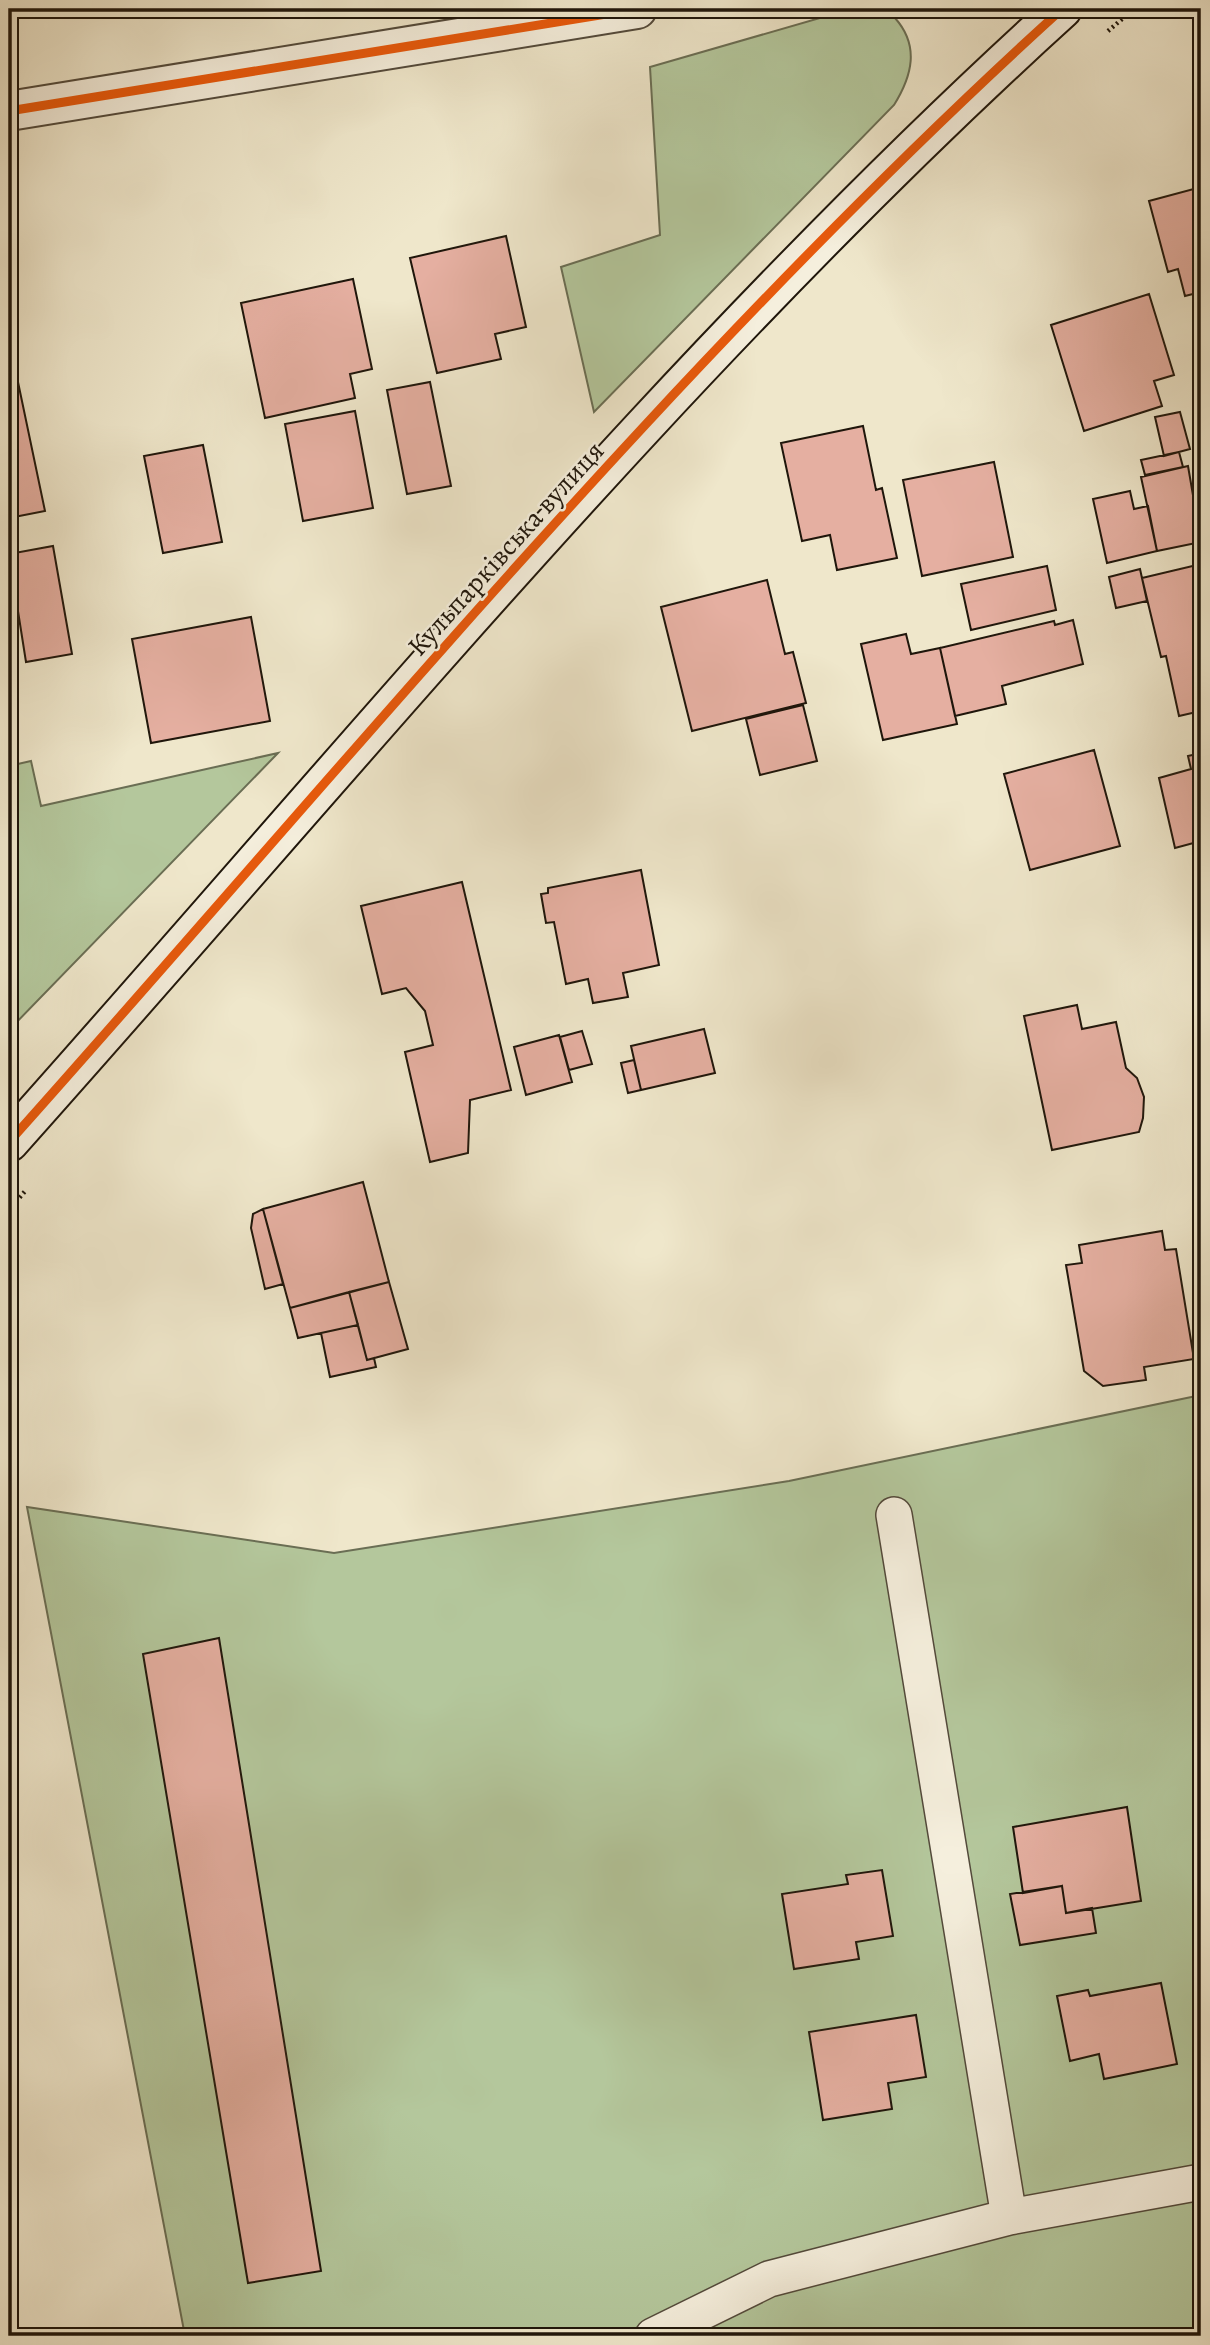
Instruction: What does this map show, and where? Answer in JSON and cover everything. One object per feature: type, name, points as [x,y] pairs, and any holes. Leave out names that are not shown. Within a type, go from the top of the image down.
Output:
[{"type":"main road","points":[[9,111],[544,16],[636,9]]},
{"type":"main road","name":"Кульпарківська вулиця","points":[[9,1142],[398,701],[704,362],[935,128],[1062,9]]},
{"type":"lane","points":[[894,1515],[1009,2217]]},
{"type":"lane","points":[[653,2336],[769,2279],[1009,2217],[1201,2182]]},
{"type":"green space","points":[[844,11],[871,12],[895,18],[903,29],[908,39],[911,61],[905,83],[894,105],[594,412],[561,267],[660,235],[650,67]]},
{"type":"green space","points":[[278,753],[9,1030],[9,766],[31,761],[41,806]]},
{"type":"green space","points":[[1201,1395],[1201,2336],[185,2336],[27,1507],[334,1553],[789,1481]]},
{"type":"building","points":[[1201,187],[1201,292],[1185,296],[1178,269],[1168,272],[1149,201]]},
{"type":"building","points":[[506,236],[526,327],[495,334],[501,359],[437,373],[410,258]]},
{"type":"building","points":[[353,279],[372,369],[350,374],[355,398],[265,418],[241,303]]},
{"type":"building","points":[[1149,294],[1174,375],[1154,381],[1162,406],[1084,431],[1051,325]]},
{"type":"building","points":[[14,363],[45,511],[9,518],[9,364]]},
{"type":"building","points":[[430,382],[451,486],[407,494],[387,390]]},
{"type":"building","points":[[355,411],[373,508],[303,521],[285,424]]},
{"type":"building","points":[[1180,412],[1190,449],[1164,456],[1155,417]]},
{"type":"building","points":[[863,426],[876,490],[882,488],[897,558],[837,570],[830,535],[802,541],[781,443]]},
{"type":"building","points":[[203,445],[222,542],[163,553],[144,456]]},
{"type":"building","points":[[1179,452],[1183,467],[1145,475],[1141,460]]},
{"type":"building","points":[[994,462],[1013,557],[922,576],[903,480]]},
{"type":"building","points":[[1188,466],[1201,542],[1157,551],[1141,477]]},
{"type":"building","points":[[1130,491],[1134,509],[1148,506],[1157,551],[1107,563],[1093,499]]},
{"type":"building","points":[[53,546],[72,654],[26,662],[9,554]]},
{"type":"building","points":[[1201,564],[1201,711],[1179,716],[1166,656],[1161,657],[1142,578]]},
{"type":"building","points":[[1047,566],[1056,610],[971,630],[961,584]]},
{"type":"building","points":[[1140,569],[1147,601],[1116,608],[1109,577]]},
{"type":"building","points":[[767,580],[785,654],[793,652],[806,703],[692,731],[661,607]]},
{"type":"building","points":[[251,617],[270,721],[151,743],[132,639]]},
{"type":"building","points":[[1073,620],[1083,664],[1002,686],[1006,704],[955,716],[940,648],[1054,621],[1055,625]]},
{"type":"building","points":[[906,634],[911,654],[940,648],[957,724],[883,740],[861,644]]},
{"type":"building","points":[[803,705],[817,761],[760,775],[746,719]]},
{"type":"building","points":[[1094,750],[1120,846],[1030,870],[1004,774]]},
{"type":"building","points":[[1201,753],[1201,841],[1175,848],[1159,778],[1191,769],[1188,756]]},
{"type":"building","points":[[641,870],[659,965],[623,973],[628,997],[593,1003],[588,979],[566,984],[554,922],[546,923],[541,894],[548,893],[548,888]]},
{"type":"building","points":[[462,882],[511,1090],[470,1100],[468,1153],[430,1162],[405,1052],[433,1045],[425,1011],[406,988],[382,994],[361,906]]},
{"type":"building","points":[[1077,1005],[1082,1029],[1116,1022],[1126,1068],[1137,1078],[1144,1097],[1143,1118],[1139,1132],[1052,1150],[1024,1016]]},
{"type":"building","points":[[704,1029],[715,1073],[641,1090],[631,1046]]},
{"type":"building","points":[[582,1031],[592,1064],[569,1070],[560,1037]]},
{"type":"building","points":[[559,1035],[572,1082],[526,1095],[514,1047]]},
{"type":"building","points":[[634,1060],[641,1090],[628,1093],[621,1063]]},
{"type":"building","points":[[363,1182],[389,1282],[290,1308],[263,1209]]},
{"type":"building","points":[[263,1209],[283,1284],[265,1289],[251,1228],[253,1214]]},
{"type":"building","points":[[1162,1231],[1165,1250],[1176,1249],[1194,1359],[1144,1367],[1146,1380],[1103,1386],[1084,1371],[1066,1265],[1082,1263],[1079,1245]]},
{"type":"building","points":[[389,1282],[408,1349],[367,1360],[349,1292]]},
{"type":"building","points":[[349,1292],[358,1325],[298,1338],[290,1308]]},
{"type":"building","points":[[358,1325],[367,1360],[374,1358],[376,1367],[330,1377],[321,1333]]},
{"type":"building","points":[[219,1638],[321,2271],[248,2283],[143,1654]]},
{"type":"building","points":[[1127,1807],[1141,1901],[1066,1913],[1062,1886],[1023,1893],[1013,1827]]},
{"type":"building","points":[[882,1870],[893,1936],[856,1942],[859,1959],[794,1969],[782,1894],[848,1884],[846,1875]]},
{"type":"building","points":[[1062,1886],[1066,1913],[1092,1908],[1096,1933],[1020,1945],[1010,1894]]},
{"type":"building","points":[[1161,1983],[1177,2064],[1104,2079],[1099,2054],[1070,2061],[1057,1996],[1088,1990],[1090,1996]]},
{"type":"building","points":[[916,2015],[926,2077],[888,2083],[892,2109],[823,2120],[809,2032]]},
{"type":"cycle path","points":[[9,111],[637,9]]},
{"type":"cycle path","points":[[9,1142],[392,706],[651,418],[921,141],[1062,9]]}]
